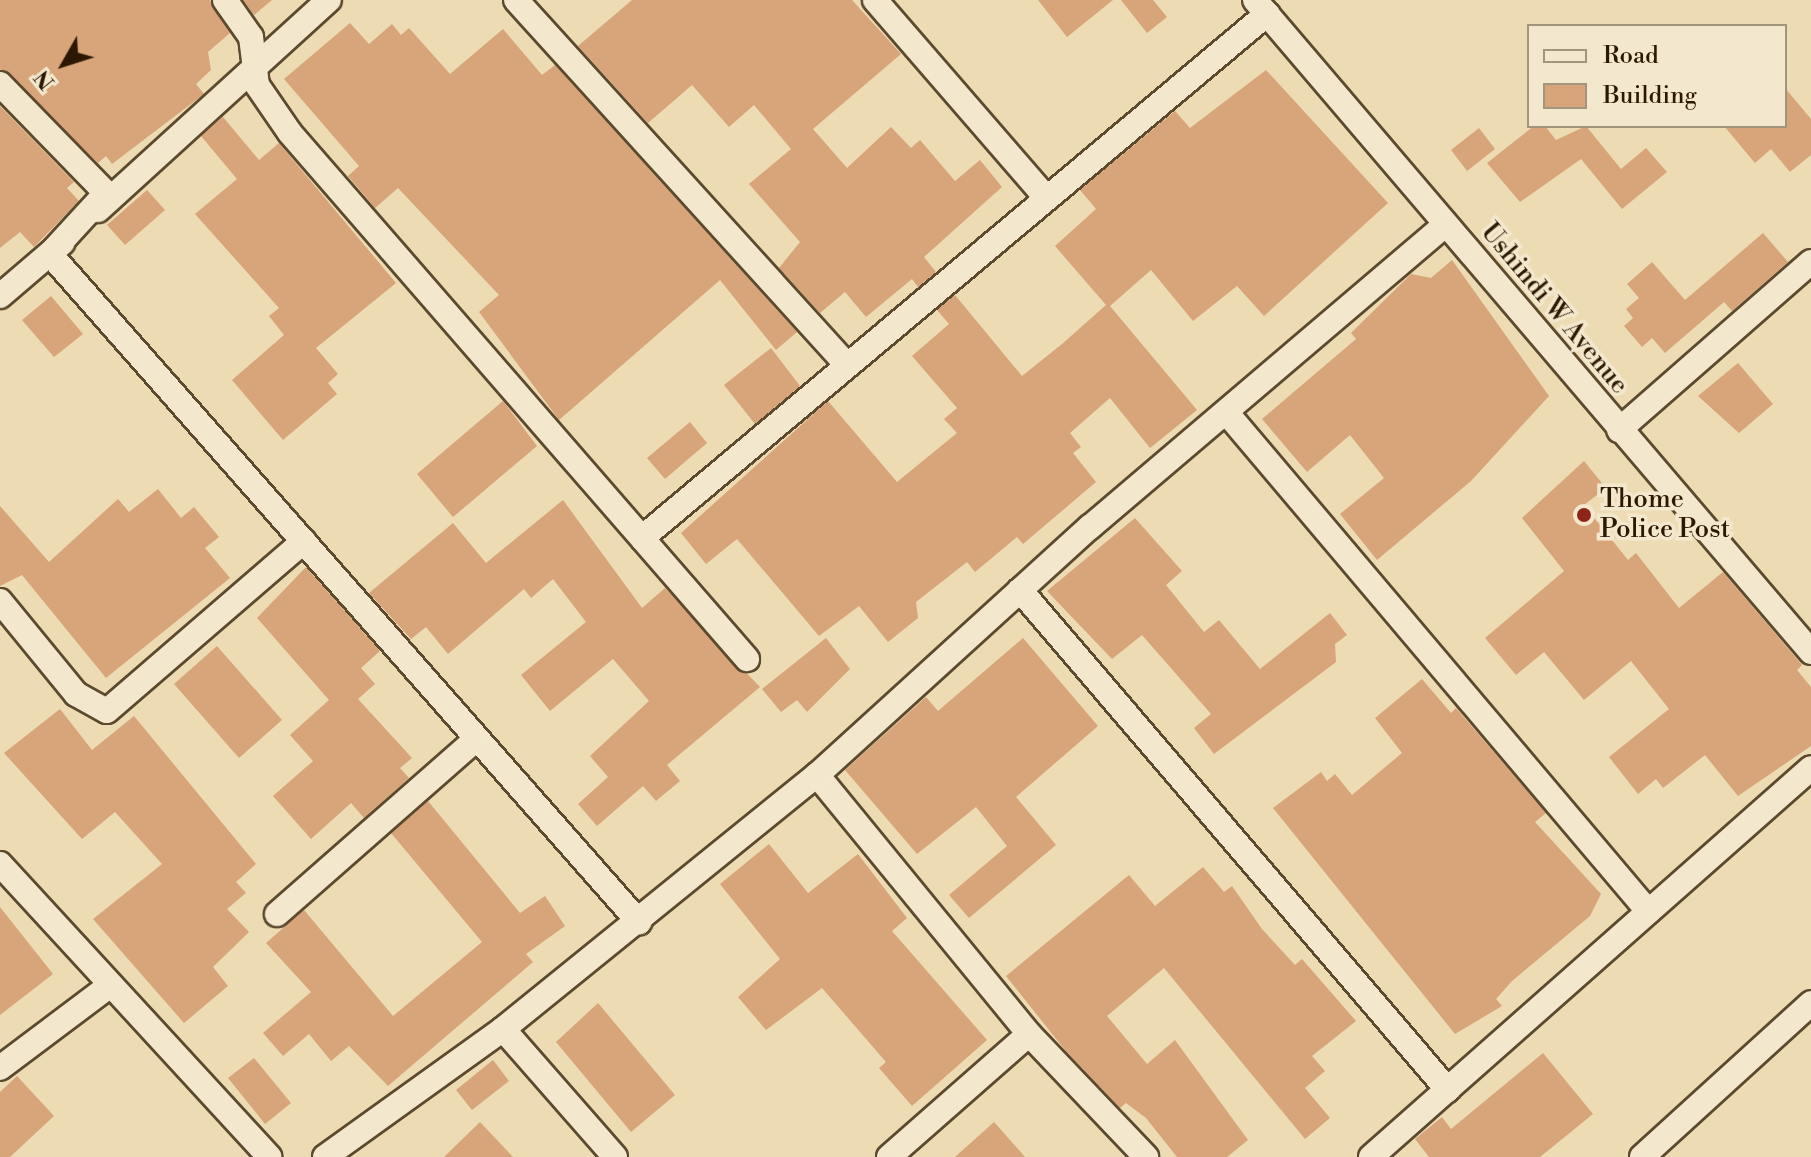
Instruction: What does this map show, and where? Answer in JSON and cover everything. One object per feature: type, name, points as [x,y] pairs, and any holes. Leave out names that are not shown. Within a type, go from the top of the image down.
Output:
[{"type":"street","points":[[225,0],[251,37],[250,67],[290,133],[747,659]]},
{"type":"street","points":[[0,296],[50,254],[250,67],[329,0]]},
{"type":"street","points":[[516,0],[844,362]]},
{"type":"street","points":[[875,0],[1045,196]]},
{"type":"street","points":[[642,538],[844,362],[1045,196],[1261,7]]},
{"type":"street","name":"Ushindi W Avenue","points":[[1261,7],[1811,652]]},
{"type":"street","points":[[0,84],[106,193],[50,254]]},
{"type":"street","points":[[325,1157],[503,1029],[817,775],[1020,590],[1446,224]]},
{"type":"street","points":[[50,254],[304,541],[474,741],[639,922]]},
{"type":"street","points":[[1619,430],[1811,262]]},
{"type":"street","points":[[1226,412],[1648,911]]},
{"type":"street","points":[[0,601],[76,694],[107,711],[304,541]]},
{"type":"street","points":[[1020,590],[1448,1090]]},
{"type":"street","points":[[277,914],[474,741]]},
{"type":"street","points":[[1371,1157],[1811,768]]},
{"type":"street","points":[[817,775],[1029,1034],[1146,1157]]},
{"type":"street","points":[[0,864],[108,987],[269,1157]]},
{"type":"street","points":[[0,1068],[108,987]]},
{"type":"street","points":[[1642,1157],[1811,1003]]},
{"type":"street","points":[[503,1029],[615,1157]]},
{"type":"street","points":[[889,1157],[1029,1034]]},
{"type":"building","points":[[0,0],[210,0],[230,33],[208,52],[211,70],[196,84],[204,94],[112,164],[106,156],[98,163],[0,69]]},
{"type":"building","points":[[243,0],[272,0],[254,15]]},
{"type":"building","points":[[632,0],[852,0],[901,54],[813,129],[847,168],[891,127],[911,148],[920,140],[955,181],[980,160],[1002,187],[924,257],[936,272],[918,287],[912,279],[866,317],[845,292],[820,313],[779,268],[800,242],[749,184],[791,149],[754,105],[729,127],[692,85],[648,123],[578,46]]},
{"type":"building","points":[[1038,0],[1113,0],[1067,37]]},
{"type":"building","points":[[1121,0],[1153,0],[1167,17],[1147,33]]},
{"type":"building","points":[[350,23],[369,44],[392,24],[401,35],[409,28],[450,74],[503,29],[542,75],[555,65],[797,332],[776,350],[720,280],[559,420],[479,312],[499,295],[398,188],[375,208],[348,176],[359,166],[284,79]]},
{"type":"building","points":[[1266,70],[1388,203],[1264,316],[1237,286],[1193,321],[1151,270],[1110,306],[1197,410],[1150,448],[1110,398],[1070,433],[1081,447],[1073,453],[1096,482],[1023,544],[1017,537],[975,572],[967,562],[916,602],[918,618],[888,642],[859,606],[819,636],[737,539],[706,564],[681,533],[828,401],[897,482],[957,433],[944,419],[957,408],[912,356],[949,324],[937,310],[955,295],[1022,376],[1062,344],[1106,305],[1055,246],[1096,209],[1080,190],[1175,111],[1190,128]]},
{"type":"building","points":[[1787,90],[1811,119],[1811,155],[1790,172],[1771,149],[1755,163],[1726,128],[1787,128]]},
{"type":"building","points":[[0,106],[74,182],[67,188],[79,201],[34,247],[20,232],[0,248]]},
{"type":"building","points":[[223,117],[259,160],[279,143],[396,283],[316,348],[338,374],[328,383],[337,394],[283,440],[232,380],[284,335],[269,316],[279,308],[195,214],[237,179],[201,136]]},
{"type":"building","points":[[1479,128],[1495,149],[1467,171],[1451,150]]},
{"type":"building","points":[[1531,128],[1547,128],[1556,140],[1588,128],[1621,169],[1646,148],[1667,172],[1622,209],[1581,159],[1520,202],[1487,163]]},
{"type":"building","points":[[147,190],[165,210],[125,245],[107,225]]},
{"type":"building","points":[[1763,233],[1788,262],[1732,311],[1724,302],[1665,353],[1652,338],[1642,347],[1624,326],[1633,318],[1626,309],[1639,298],[1627,284],[1652,262],[1685,300]]},
{"type":"building","points":[[1452,260],[1549,396],[1471,481],[1377,560],[1340,514],[1384,478],[1350,435],[1307,472],[1262,419],[1356,339],[1351,333],[1411,274],[1431,278]]},
{"type":"building","points":[[51,296],[83,334],[54,357],[22,320]]},
{"type":"building","points":[[771,348],[800,386],[755,424],[724,385]]},
{"type":"building","points":[[1738,363],[1773,404],[1739,433],[1698,396]]},
{"type":"building","points":[[503,401],[537,446],[453,517],[417,474]]},
{"type":"building","points":[[690,422],[707,443],[665,479],[647,458]]},
{"type":"building","points":[[1584,461],[1606,488],[1584,505],[1628,560],[1636,553],[1679,608],[1723,572],[1802,665],[1797,670],[1811,687],[1811,746],[1738,796],[1705,755],[1663,788],[1656,779],[1638,794],[1609,757],[1669,709],[1631,661],[1584,700],[1544,652],[1516,675],[1485,638],[1564,571],[1522,518]]},
{"type":"building","points":[[158,489],[181,518],[194,507],[219,537],[205,548],[230,578],[106,678],[22,575],[0,586],[0,506],[49,562],[118,499],[129,512]]},
{"type":"building","points":[[563,500],[642,608],[665,588],[760,687],[667,765],[680,781],[656,801],[643,786],[597,826],[578,804],[608,777],[590,756],[649,701],[613,659],[550,711],[521,675],[586,622],[553,579],[531,598],[524,589],[448,654],[426,627],[411,639],[369,593],[453,523],[486,563]]},
{"type":"building","points":[[1135,518],[1182,571],[1166,585],[1204,632],[1219,620],[1260,669],[1330,613],[1347,635],[1335,644],[1336,662],[1214,754],[1194,728],[1211,714],[1142,635],[1112,659],[1047,591]]},
{"type":"building","points":[[306,567],[380,651],[361,668],[375,684],[358,699],[412,758],[400,768],[409,778],[364,818],[351,803],[311,839],[273,796],[313,761],[290,735],[329,700],[257,618]]},
{"type":"building","points":[[826,638],[850,669],[807,712],[797,700],[781,712],[762,689]]},
{"type":"building","points":[[1023,638],[1098,726],[1016,797],[1056,845],[969,918],[949,895],[1007,846],[976,807],[917,854],[845,770],[926,697],[938,711]]},
{"type":"building","points":[[217,646],[282,720],[239,758],[174,684]]},
{"type":"building","points":[[1422,679],[1451,713],[1456,708],[1546,813],[1535,822],[1601,894],[1590,916],[1512,981],[1496,999],[1502,1006],[1455,1034],[1273,808],[1321,772],[1327,781],[1335,774],[1352,795],[1402,753],[1375,718]]},
{"type":"building","points":[[60,709],[92,750],[134,716],[256,864],[236,882],[246,893],[227,909],[249,932],[213,967],[228,986],[184,1023],[93,919],[162,864],[115,812],[82,839],[4,753]]},
{"type":"building","points":[[428,801],[520,913],[545,896],[565,926],[526,954],[533,962],[388,1086],[349,1046],[331,1061],[309,1034],[283,1056],[263,1033],[311,992],[266,943],[304,910],[393,1016],[482,942],[391,833]]},
{"type":"building","points":[[769,844],[808,893],[858,854],[907,918],[892,931],[987,1040],[912,1106],[879,1068],[886,1062],[822,988],[766,1030],[738,997],[780,959],[720,884]]},
{"type":"building","points":[[1203,867],[1224,892],[1232,886],[1262,929],[1295,965],[1302,959],[1356,1021],[1312,1056],[1325,1071],[1305,1088],[1330,1118],[1305,1139],[1164,968],[1107,1016],[1147,1064],[1175,1040],[1248,1140],[1227,1157],[1177,1157],[1146,1118],[1126,1103],[1120,1108],[1065,1050],[1006,976],[1129,875],[1155,906]]},
{"type":"building","points":[[0,907],[53,974],[0,1015]]},
{"type":"building","points":[[598,1003],[675,1095],[631,1132],[556,1042]]},
{"type":"building","points":[[1543,1053],[1593,1114],[1540,1157],[1429,1157],[1415,1139],[1442,1117],[1451,1129]]},
{"type":"building","points":[[254,1058],[291,1103],[265,1124],[228,1078]]},
{"type":"building","points":[[493,1060],[509,1081],[472,1110],[456,1090]]},
{"type":"building","points":[[17,1076],[54,1116],[10,1157],[0,1157],[0,1092]]},
{"type":"building","points":[[480,1122],[513,1157],[444,1157]]},
{"type":"building","points":[[994,1122],[1025,1157],[955,1157]]},
{"type":"place","name":"Thome Police Post","points":[[1584,515]]}]
